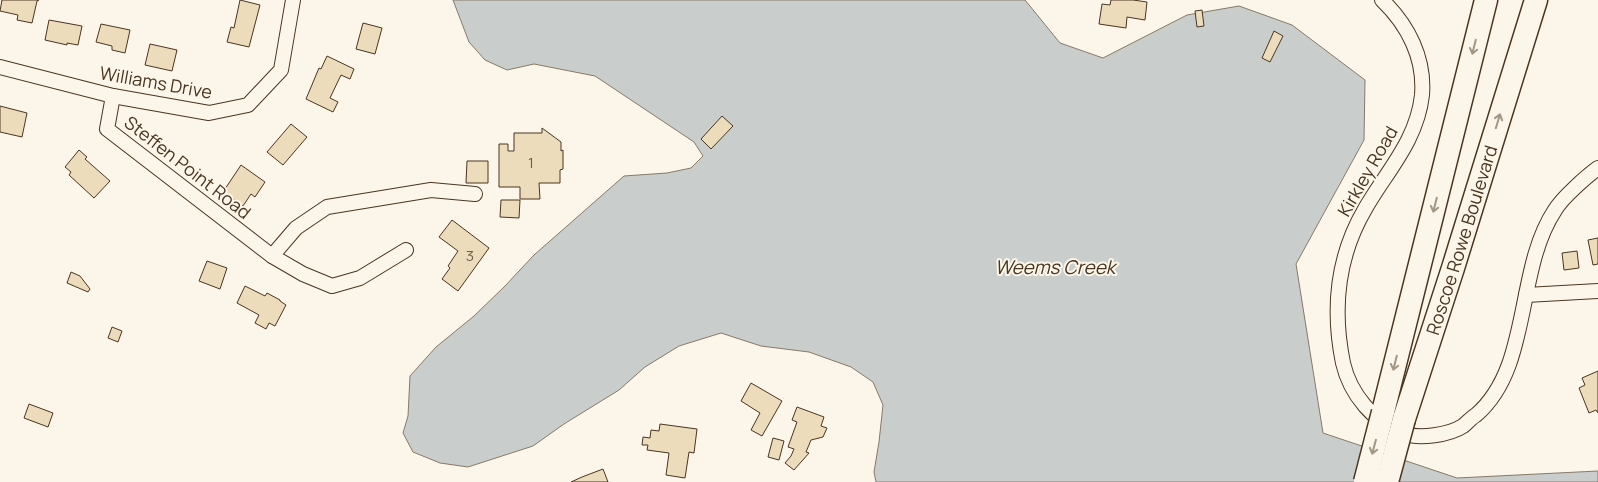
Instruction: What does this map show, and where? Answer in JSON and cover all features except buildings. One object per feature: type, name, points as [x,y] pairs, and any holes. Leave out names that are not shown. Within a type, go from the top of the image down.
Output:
[{"type":"main road","name":"Roscoe Rowe Boulevard","points":[[1387,482],[1393,416],[1486,0]]},
{"type":"main road","name":"Roscoe Rowe Boulevard","points":[[1365,482],[1453,268],[1536,0]]},
{"type":"street","name":"Williams Drive","points":[[0,67],[114,96],[209,113],[248,105],[281,70],[294,0]]},
{"type":"street","name":"Kirkley Road","points":[[1382,0],[1400,21],[1416,48],[1422,78],[1422,95],[1412,133],[1402,154],[1365,208],[1354,231],[1344,259],[1338,290],[1336,317],[1339,344],[1345,370],[1355,394],[1373,414],[1391,429],[1413,437],[1434,436],[1461,427],[1482,409],[1499,388],[1514,346],[1533,258],[1543,231],[1556,208],[1598,168]]},
{"type":"street","name":"Steffen Point Road","points":[[114,96],[107,129],[272,256],[303,274],[332,286],[360,278],[406,250]]},
{"type":"street","points":[[272,256],[296,228],[327,207],[431,190],[475,194]]},
{"type":"street","points":[[1526,295],[1598,291]]},
{"type":"water","name":"Weems Creek","points":[[453,0],[1025,0],[1060,43],[1103,58],[1187,15],[1239,6],[1292,25],[1365,80],[1364,140],[1296,264],[1323,433],[1457,478],[1598,471],[1598,482],[876,482],[874,472],[883,405],[873,382],[851,367],[809,352],[761,346],[721,333],[679,346],[645,367],[619,390],[564,424],[533,446],[468,467],[440,463],[413,452],[403,433],[408,416],[410,376],[436,347],[474,316],[534,255],[624,176],[667,173],[691,168],[703,156],[694,142],[595,76],[534,64],[507,70],[485,60],[469,42]]}]
